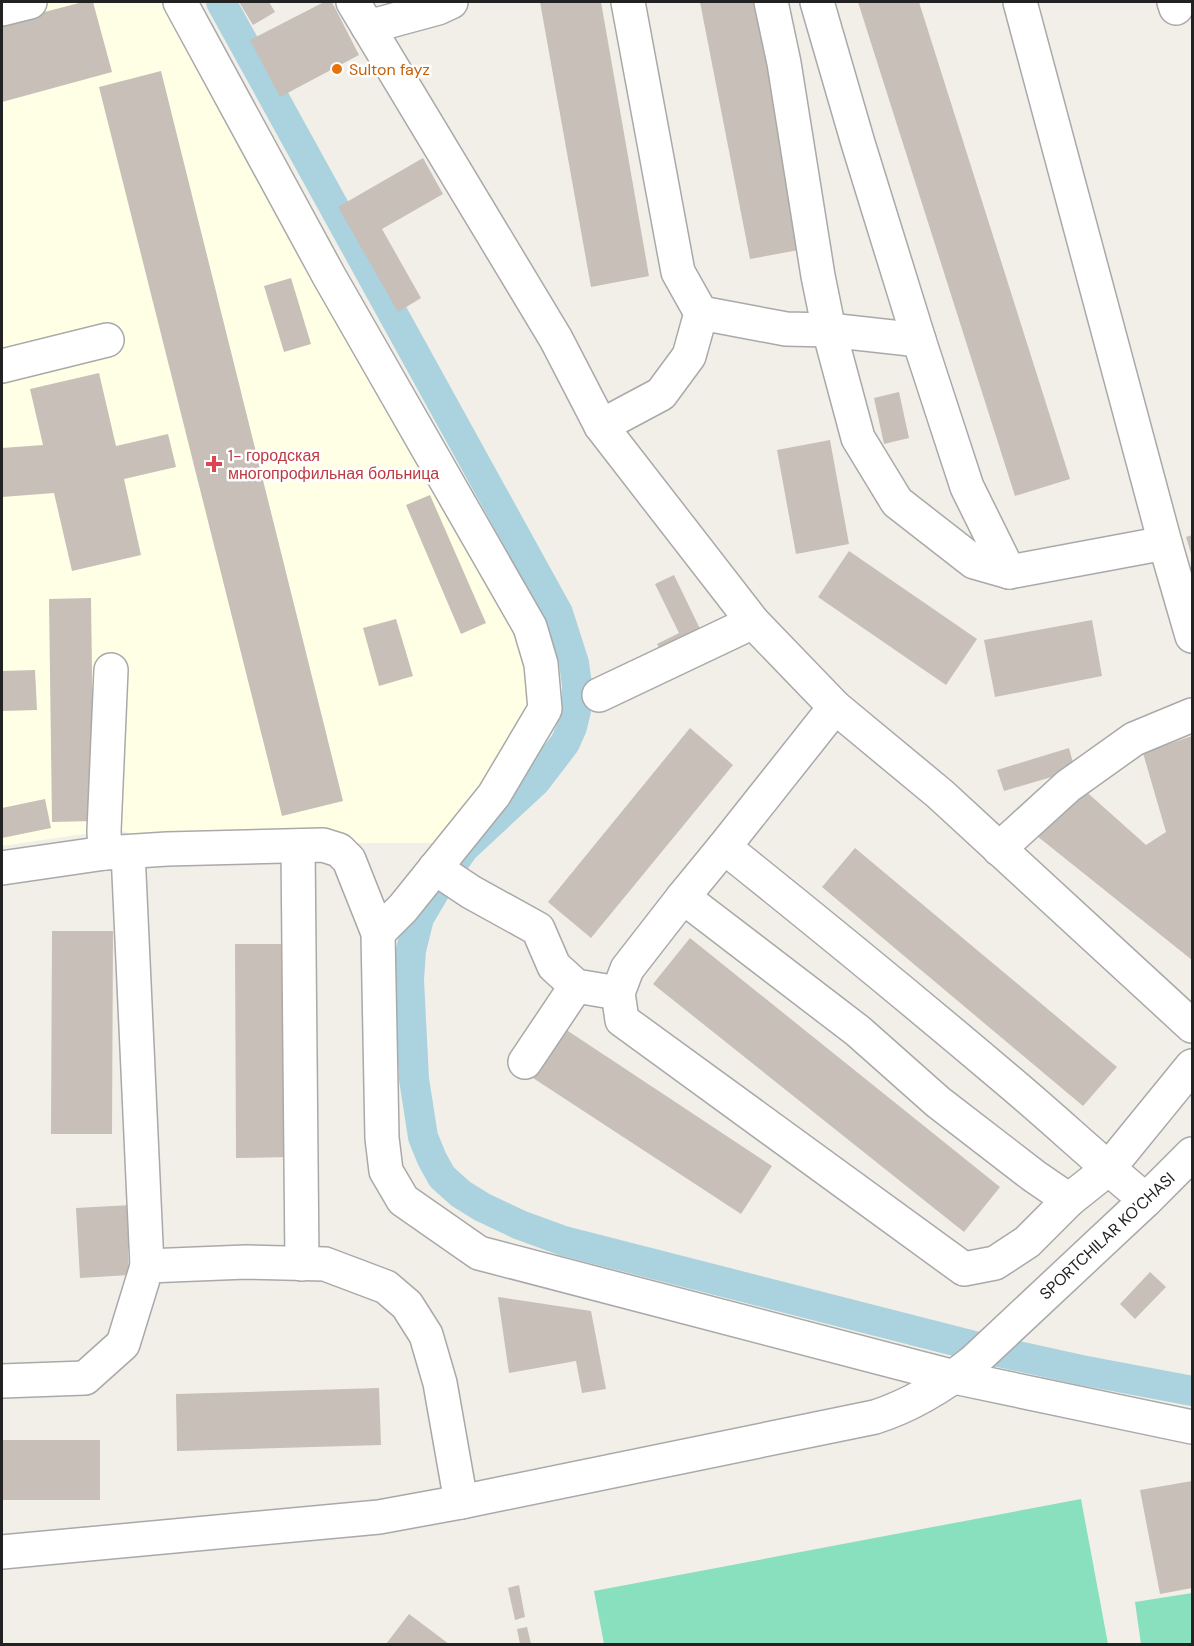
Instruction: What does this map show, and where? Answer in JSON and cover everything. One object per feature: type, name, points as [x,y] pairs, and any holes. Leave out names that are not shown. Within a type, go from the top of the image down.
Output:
[{"type":"street","points":[[2,9],[30,2]]},
{"type":"street","points":[[180,2],[329,276],[530,627],[541,664],[545,709],[494,795],[403,908],[378,933]]},
{"type":"street","points":[[451,2],[438,8],[360,14],[556,339],[601,426],[753,622],[835,707],[940,794],[1192,1026]]},
{"type":"street","points":[[601,426],[662,394],[689,356],[700,313],[678,272],[628,2]]},
{"type":"street","points":[[771,2],[784,63],[818,276],[829,330],[858,438],[897,502],[974,562],[1009,572],[1165,543]]},
{"type":"street","points":[[817,2],[858,143],[967,487],[1009,572]]},
{"type":"street","points":[[1020,2],[1192,636]]},
{"type":"street","points":[[700,313],[786,329],[829,330],[919,340]]},
{"type":"street","points":[[2,366],[107,340]]},
{"type":"street","points":[[598,695],[753,622]]},
{"type":"street","points":[[2,1381],[85,1378],[123,1344],[147,1266],[116,852],[104,831],[111,670]]},
{"type":"street","points":[[835,707],[627,969],[618,993],[622,1020],[964,1269],[995,1263],[1027,1242],[1069,1200],[1108,1169],[1192,1066]]},
{"type":"street","points":[[999,849],[1068,786],[1134,739],[1192,715]]},
{"type":"street","points":[[2,868],[116,852],[323,845],[339,850],[349,860],[378,933],[382,1138],[386,1171],[403,1200],[479,1253],[964,1369],[1192,1427]]},
{"type":"street","points":[[298,846],[302,1264]]},
{"type":"street","points":[[724,847],[998,1072],[1146,1200]]},
{"type":"street","points":[[435,868],[471,892],[538,929],[554,966],[576,986],[618,993]]},
{"type":"street","points":[[683,897],[858,1031],[938,1102],[1069,1200]]},
{"type":"street","points":[[525,1062],[576,986]]},
{"type":"street","name":"SPORTCHILAR KO'CHASI","points":[[2,1552],[379,1517],[874,1417],[899,1409],[927,1394],[964,1369],[1146,1200],[1192,1154]]},
{"type":"street","points":[[147,1266],[246,1262],[325,1264],[386,1287],[407,1305],[426,1335],[440,1383],[461,1502]]},
{"type":"shaded area","name":"1- городская многопрофильная больница","points":[[2,2],[170,2],[520,629],[533,702],[509,751],[444,843],[162,843],[119,830],[2,846]]},
{"type":"green space","points":[[1081,1499],[1108,1644],[604,1644],[594,1591]]},
{"type":"green space","points":[[1192,1593],[1192,1644],[1141,1644],[1135,1602]]},
{"type":"building","points":[[83,2],[93,2],[112,72],[2,102],[2,23]]},
{"type":"building","points":[[239,2],[269,2],[275,12],[253,25]]},
{"type":"building","points":[[324,2],[332,2],[359,55],[280,97],[250,40]]},
{"type":"building","points":[[540,2],[601,2],[649,276],[591,287]]},
{"type":"building","points":[[700,2],[756,2],[804,249],[750,259]]},
{"type":"building","points":[[858,2],[919,2],[1070,479],[1015,496]]},
{"type":"building","points":[[161,71],[343,801],[282,816],[99,87]]},
{"type":"building","points":[[423,158],[443,194],[382,229],[421,298],[398,312],[338,207]]},
{"type":"building","points":[[291,278],[311,344],[284,352],[264,286]]},
{"type":"building","points":[[99,373],[116,446],[168,434],[176,467],[124,479],[141,555],[72,571],[54,493],[2,497],[2,448],[43,445],[30,389]]},
{"type":"building","points":[[899,392],[909,438],[884,444],[874,398]]},
{"type":"building","points":[[830,440],[849,544],[796,554],[777,450]]},
{"type":"building","points":[[430,495],[486,623],[461,634],[406,505]]},
{"type":"building","points":[[1192,535],[1192,557],[1186,537]]},
{"type":"building","points":[[849,551],[977,639],[946,685],[818,597]]},
{"type":"building","points":[[674,575],[703,635],[663,655],[657,644],[679,633],[655,584]]},
{"type":"building","points":[[91,598],[94,821],[52,822],[49,599]]},
{"type":"building","points":[[396,619],[413,676],[379,686],[363,628]]},
{"type":"building","points":[[1092,620],[1102,676],[995,697],[984,640]]},
{"type":"building","points":[[35,670],[37,710],[2,711],[2,671]]},
{"type":"building","points":[[690,728],[733,765],[591,938],[548,902]]},
{"type":"building","points":[[1192,736],[1192,960],[1037,836],[1081,787],[1146,845],[1166,832],[1143,753]]},
{"type":"building","points":[[1069,748],[1075,770],[1004,791],[997,770]]},
{"type":"building","points":[[45,799],[51,828],[2,838],[2,808]]},
{"type":"building","points":[[855,848],[1117,1067],[1083,1106],[822,887]]},
{"type":"building","points":[[52,931],[113,931],[112,1134],[51,1134]]},
{"type":"building","points":[[690,938],[1000,1187],[964,1232],[653,984]]},
{"type":"building","points":[[235,944],[290,944],[291,1157],[236,1158]]},
{"type":"building","points":[[565,1029],[772,1166],[741,1214],[533,1078]]},
{"type":"building","points":[[132,1205],[134,1249],[128,1249],[129,1275],[80,1278],[76,1208]]},
{"type":"building","points":[[1150,1272],[1166,1287],[1135,1319],[1120,1304]]},
{"type":"building","points":[[498,1297],[591,1311],[606,1389],[582,1393],[576,1361],[509,1373]]},
{"type":"building","points":[[379,1388],[381,1445],[177,1451],[176,1394]]},
{"type":"building","points":[[2,1440],[100,1440],[100,1500],[2,1500]]},
{"type":"building","points":[[1192,1481],[1192,1588],[1160,1594],[1140,1490]]},
{"type":"building","points":[[519,1585],[525,1617],[515,1620],[508,1588]]},
{"type":"building","points":[[409,1614],[449,1644],[386,1644]]},
{"type":"building","points":[[527,1627],[531,1644],[520,1644],[517,1629]]},
{"type":"waterway","points":[[221,2],[558,613],[574,663],[577,706],[565,743],[536,781],[464,848],[419,918],[411,950],[409,980],[414,1079],[423,1137],[442,1177],[461,1194],[482,1207],[520,1225],[564,1241],[990,1350],[1192,1391]]},
{"type":"place","name":"Sulton fayz","points":[[337,69]]},
{"type":"place","name":"1- городская многопрофильная больница","points":[[214,464]]}]
